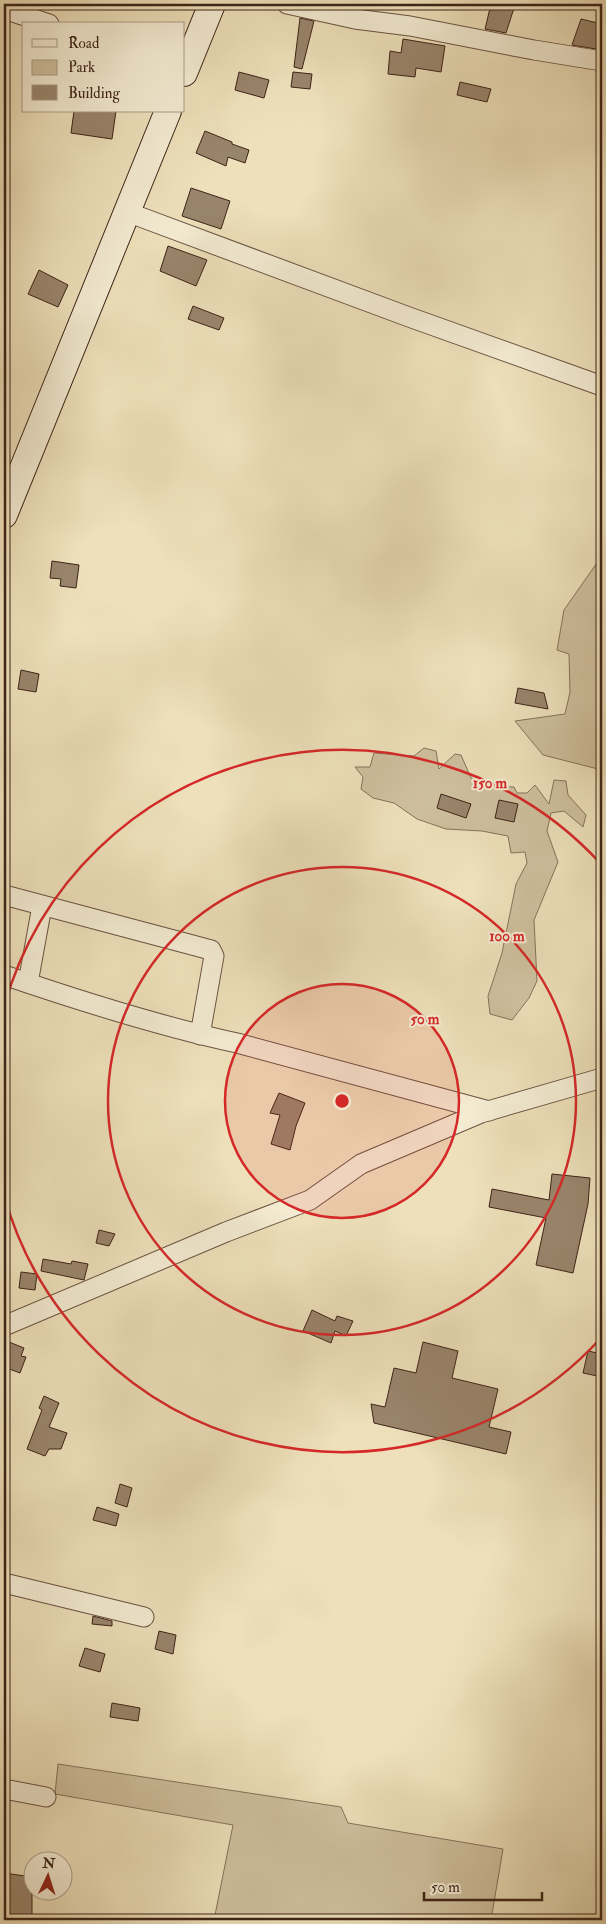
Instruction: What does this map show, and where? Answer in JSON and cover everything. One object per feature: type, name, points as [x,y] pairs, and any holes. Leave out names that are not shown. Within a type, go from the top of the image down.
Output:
[{"type":"street","points":[[186,62],[212,4]]},
{"type":"street","points":[[287,4],[361,20],[410,26],[602,61]]},
{"type":"street","points":[[4,9],[43,22]]},
{"type":"street","points":[[4,515],[168,112]]},
{"type":"street","points":[[127,212],[409,317],[602,386]]},
{"type":"street","points":[[4,895],[211,950],[214,956],[200,1035]]},
{"type":"street","points":[[28,983],[42,906]]},
{"type":"street","points":[[4,975],[200,1035],[246,1045],[489,1111]]},
{"type":"street","points":[[4,1326],[226,1232],[310,1200],[361,1164],[489,1111],[602,1078]]},
{"type":"street","points":[[4,1584],[144,1617]]},
{"type":"street","points":[[4,1789],[46,1797]]},
{"type":"green space","points":[[602,552],[602,770],[543,755],[515,721],[565,714],[570,692],[569,654],[557,650],[564,610],[599,560]]},
{"type":"green space","points":[[424,748],[436,751],[439,769],[455,754],[461,755],[471,778],[484,786],[514,787],[517,793],[527,793],[535,785],[549,804],[554,780],[566,781],[568,795],[586,815],[583,827],[564,811],[551,813],[547,831],[558,862],[534,920],[537,981],[529,998],[512,1020],[490,1014],[488,996],[502,953],[516,884],[527,863],[525,852],[511,853],[508,836],[482,831],[446,829],[417,819],[394,803],[373,798],[361,789],[363,777],[355,767],[370,767],[374,753],[414,756]]},
{"type":"green space","points":[[58,1764],[341,1807],[348,1823],[503,1849],[491,1920],[214,1920],[233,1825],[55,1794]]},
{"type":"building","points":[[491,4],[514,8],[506,33],[485,29]]},
{"type":"building","points":[[300,18],[314,21],[302,69],[294,67]]},
{"type":"building","points":[[581,19],[602,24],[602,50],[572,45]]},
{"type":"building","points":[[403,39],[445,46],[441,72],[416,68],[415,77],[388,74],[390,51],[401,53]]},
{"type":"building","points":[[239,72],[269,80],[264,98],[235,90]]},
{"type":"building","points":[[293,72],[312,74],[310,89],[291,87]]},
{"type":"building","points":[[460,82],[491,89],[487,102],[457,95]]},
{"type":"building","points":[[74,112],[116,112],[112,139],[71,133]]},
{"type":"building","points":[[205,131],[249,150],[245,163],[228,157],[226,166],[196,153]]},
{"type":"building","points":[[191,188],[230,201],[221,229],[182,216]]},
{"type":"building","points":[[168,246],[207,260],[196,286],[160,271]]},
{"type":"building","points":[[39,270],[68,285],[58,307],[28,294]]},
{"type":"building","points":[[193,306],[224,318],[219,330],[188,319]]},
{"type":"building","points":[[52,561],[79,565],[76,588],[60,586],[61,579],[50,578]]},
{"type":"building","points":[[21,670],[39,674],[36,692],[18,689]]},
{"type":"building","points":[[518,688],[544,693],[548,709],[515,703]]},
{"type":"building","points":[[441,794],[471,804],[466,818],[437,808]]},
{"type":"building","points":[[499,800],[518,804],[514,822],[495,818]]},
{"type":"building","points":[[279,1093],[305,1103],[296,1126],[290,1150],[271,1144],[280,1115],[270,1113]]},
{"type":"building","points":[[552,1174],[590,1178],[588,1204],[573,1273],[536,1265],[546,1218],[489,1207],[492,1189],[549,1200]]},
{"type":"building","points":[[99,1230],[115,1234],[109,1246],[96,1243]]},
{"type":"building","points":[[43,1259],[71,1264],[72,1261],[88,1264],[84,1280],[41,1271]]},
{"type":"building","points":[[21,1272],[37,1274],[35,1290],[19,1288]]},
{"type":"building","points":[[312,1310],[335,1321],[337,1316],[353,1321],[346,1336],[335,1331],[331,1343],[303,1331]]},
{"type":"building","points":[[4,1340],[24,1348],[21,1356],[26,1357],[20,1373],[4,1367]]},
{"type":"building","points":[[423,1342],[458,1351],[452,1378],[498,1389],[489,1427],[511,1432],[506,1454],[374,1423],[371,1404],[385,1407],[394,1368],[416,1373]]},
{"type":"building","points":[[588,1351],[602,1354],[602,1377],[583,1373]]},
{"type":"building","points":[[44,1396],[59,1403],[49,1427],[67,1433],[61,1449],[49,1449],[45,1456],[27,1449],[42,1410],[39,1408]]},
{"type":"building","points":[[120,1484],[132,1488],[127,1507],[115,1503]]},
{"type":"building","points":[[97,1507],[119,1514],[116,1526],[93,1520]]},
{"type":"building","points":[[93,1616],[112,1621],[112,1626],[92,1624]]},
{"type":"building","points":[[159,1631],[176,1635],[173,1654],[155,1649]]},
{"type":"building","points":[[85,1648],[105,1654],[100,1672],[79,1666]]},
{"type":"building","points":[[112,1703],[140,1708],[138,1721],[110,1717]]},
{"type":"building","points":[[4,1873],[22,1876],[22,1902],[32,1902],[32,1920],[4,1920]]}]
